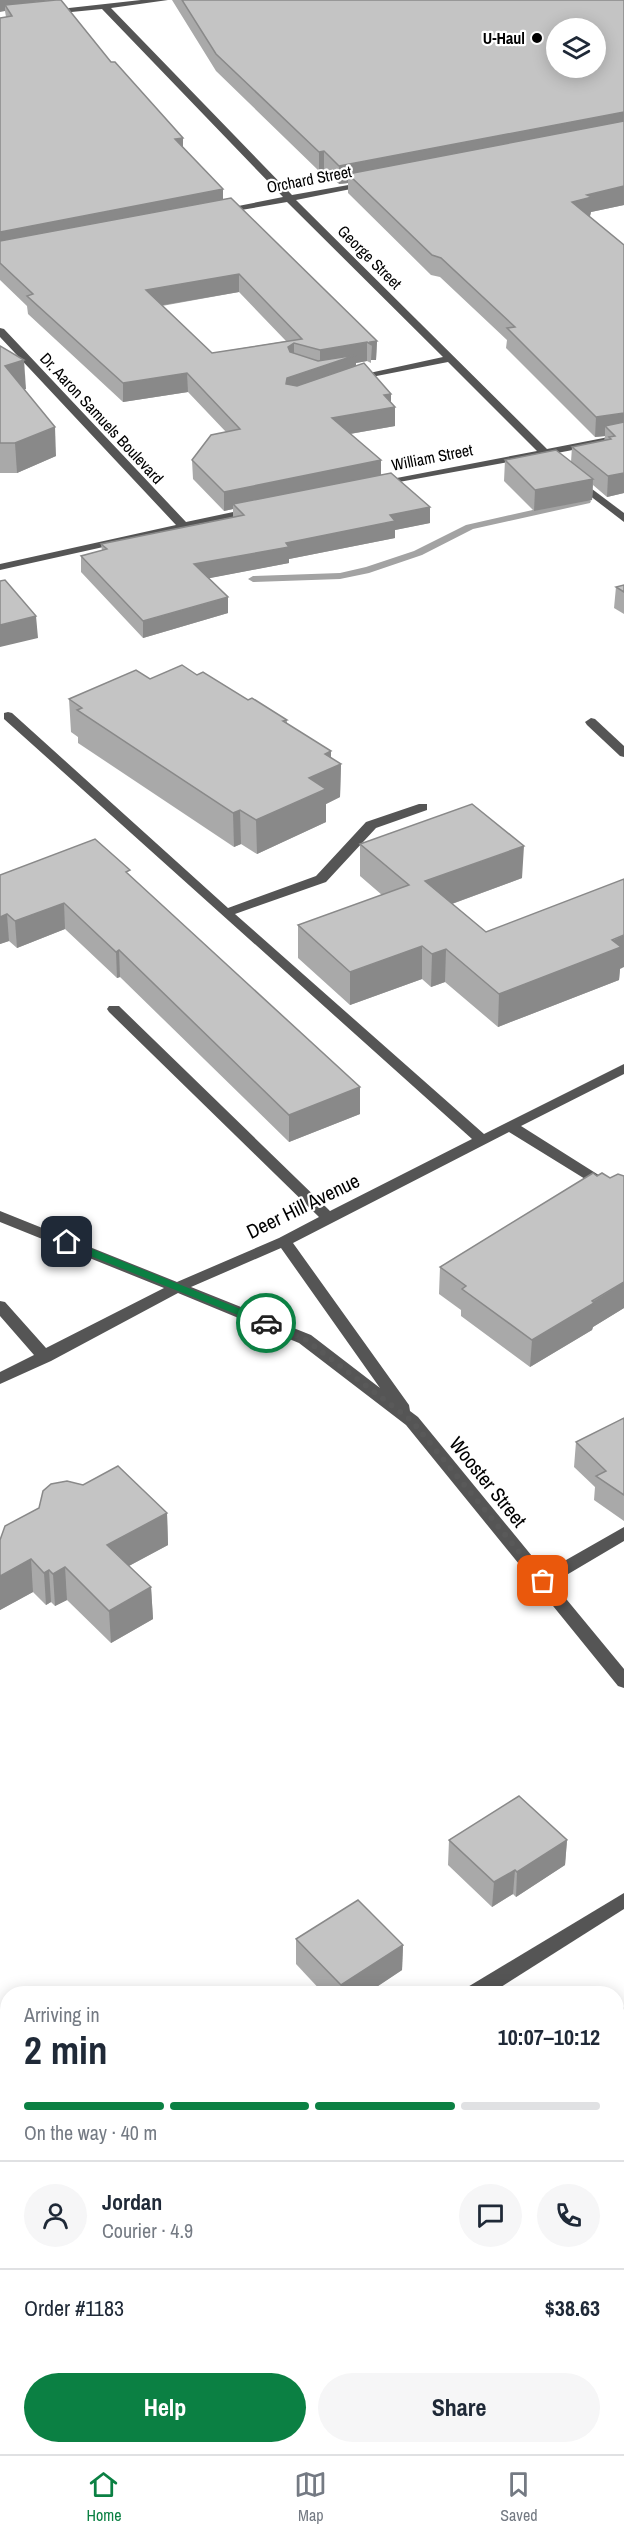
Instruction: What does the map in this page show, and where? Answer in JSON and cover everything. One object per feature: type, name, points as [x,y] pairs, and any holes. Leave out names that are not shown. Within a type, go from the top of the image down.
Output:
[{"type":"street","points":[[46,12],[164,0]]},
{"type":"street","name":"George Street","points":[[104,6],[289,198],[542,452],[624,519]]},
{"type":"street","name":"Orchard Street","points":[[208,214],[382,181]]},
{"type":"street","name":"Dr. Aaron Samuels Boulevard","points":[[0,331],[182,525]]},
{"type":"street","points":[[343,382],[394,369],[449,359]]},
{"type":"street","points":[[351,369],[372,366],[394,369]]},
{"type":"street","name":"William Street","points":[[368,487],[624,436]]},
{"type":"street","points":[[0,567],[263,508]]},
{"type":"street","points":[[8,716],[482,1140]]},
{"type":"street","points":[[591,722],[624,753]]},
{"type":"street","points":[[226,913],[321,879],[371,825],[423,807]]},
{"type":"street","points":[[114,1010],[328,1218]]},
{"type":"street","name":"Deer Hill Avenue","points":[[0,1379],[178,1287],[284,1240],[624,1068]]},
{"type":"street","points":[[510,1126],[624,1198]]},
{"type":"street","name":"Wooster Street","points":[[0,1216],[305,1339],[412,1421]]},
{"type":"street","name":"Wooster Street","points":[[284,1240],[412,1421],[624,1681]]},
{"type":"street","points":[[0,1306],[45,1357]]},
{"type":"street","points":[[543,1581],[624,1533]]},
{"type":"street","points":[[486,1986],[624,1900]]},
{"type":"building","points":[[61,0],[111,62],[115,62],[183,138],[175,139],[223,189],[0,232],[0,18],[12,16],[5,5]]},
{"type":"building","points":[[182,0],[624,0],[624,112],[339,166],[324,151],[319,152],[216,54]]},
{"type":"building","points":[[624,121],[624,186],[587,195],[592,197],[572,202],[624,245],[624,413],[596,417],[507,328],[515,327],[441,258],[432,255],[348,174]]},
{"type":"building","points":[[231,198],[377,341],[370,342],[372,345],[367,342],[320,350],[294,343],[288,347],[290,352],[318,361],[356,355],[287,378],[286,384],[297,386],[364,363],[391,394],[384,395],[395,407],[332,418],[381,460],[224,492],[192,460],[211,435],[240,429],[187,373],[123,383],[27,296],[33,294],[0,263],[0,241]],"holes":[[[239,274],[302,339],[212,353],[146,290]]]},
{"type":"building","points":[[0,346],[24,360],[5,366],[55,427],[15,443],[0,443]]},
{"type":"building","points":[[624,422],[624,473],[608,476],[572,447],[611,439],[609,437],[615,436],[605,426]]},
{"type":"building","points":[[556,450],[593,479],[535,490],[505,460]]},
{"type":"building","points":[[391,473],[430,507],[390,515],[395,521],[286,543],[289,547],[194,564],[228,597],[143,621],[81,556],[107,549],[101,544],[244,515],[233,504]]},
{"type":"building","points":[[5,580],[36,616],[0,625],[0,581]]},
{"type":"building","points":[[624,585],[624,592],[616,587]]},
{"type":"building","points":[[182,665],[197,675],[203,672],[248,700],[252,698],[287,720],[283,721],[331,751],[325,754],[341,764],[309,778],[326,789],[256,820],[240,810],[233,813],[77,710],[82,708],[69,699],[136,670],[150,679]]},
{"type":"building","points":[[472,804],[524,846],[425,881],[486,932],[624,879],[624,935],[612,940],[621,947],[499,994],[446,949],[432,954],[422,946],[350,972],[298,925],[409,885],[360,844]]},
{"type":"building","points":[[95,839],[130,870],[126,872],[360,1087],[289,1115],[119,950],[116,952],[64,903],[15,921],[7,914],[0,917],[0,875]]},
{"type":"building","points":[[593,1173],[597,1176],[602,1173],[610,1178],[618,1174],[624,1176],[624,1282],[592,1301],[594,1303],[532,1340],[462,1289],[466,1286],[440,1267]]},
{"type":"building","points":[[624,1418],[624,1495],[596,1476],[606,1471],[576,1442]]},
{"type":"building","points":[[118,1466],[167,1513],[107,1545],[151,1587],[109,1611],[65,1567],[53,1574],[49,1570],[44,1573],[31,1559],[0,1576],[0,1540],[5,1526],[39,1508],[43,1491],[51,1484],[67,1481],[83,1485]]},
{"type":"building","points":[[519,1796],[567,1840],[517,1872],[515,1870],[494,1882],[449,1840]]},
{"type":"building","points":[[358,1900],[403,1945],[341,1985],[296,1939]]},
{"type":"waterway","points":[[253,579],[340,576],[369,570],[418,553],[470,527],[586,501]]},
{"type":"way so far","points":[[266,1323],[305,1339],[412,1421],[543,1581]]},
{"type":"place","name":"U-Haul","points":[[537,38]]},
{"type":"route","points":[[67,1242],[266,1323]]}]
